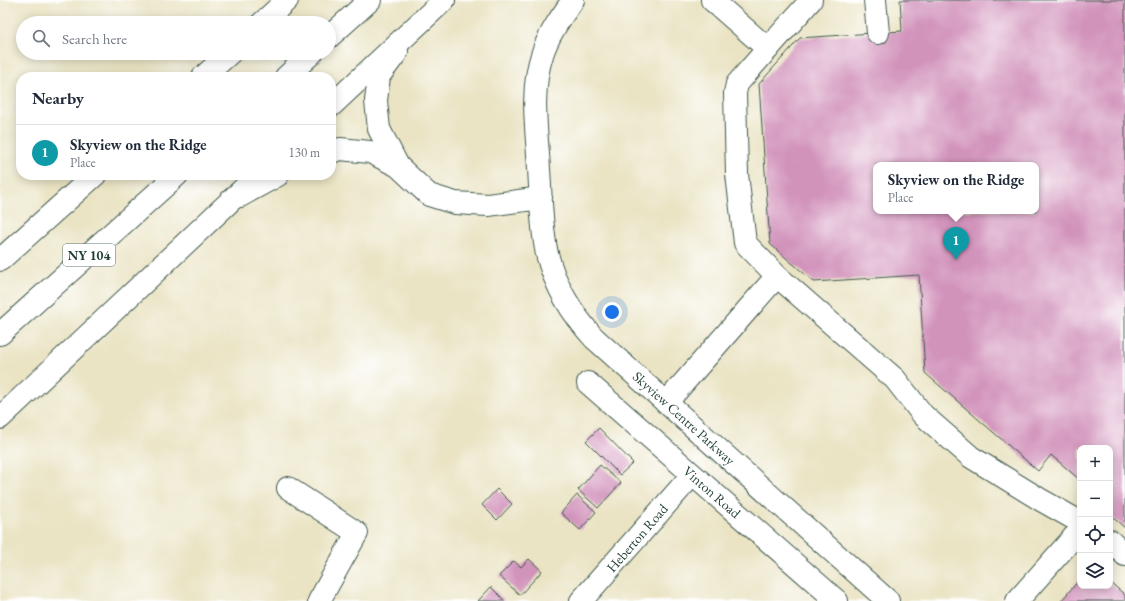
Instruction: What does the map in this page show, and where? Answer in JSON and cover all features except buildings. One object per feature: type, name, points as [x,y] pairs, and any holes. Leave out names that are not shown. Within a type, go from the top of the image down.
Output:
[{"type":"main road","points":[[270,16],[287,0]]},
{"type":"main road","points":[[336,31],[370,0]]},
{"type":"main road","points":[[336,101],[444,0]]},
{"type":"main road","name":"Skyview Centre Parkway","points":[[573,0],[557,23],[542,55],[535,95],[541,198],[547,254],[558,286],[573,312],[594,338],[888,601]]},
{"type":"main road","points":[[712,0],[768,49]]},
{"type":"main road","points":[[810,0],[737,84],[735,93],[735,132],[740,206],[745,243],[777,276],[895,379],[923,414],[971,458],[1077,520]]},
{"type":"main road","points":[[875,0],[878,33]]},
{"type":"main road","points":[[398,166],[379,129],[376,101],[380,76],[414,28]]},
{"type":"main road","points":[[209,72],[222,60]]},
{"type":"main road","points":[[291,72],[304,60]]},
{"type":"main road","points":[[336,150],[340,149],[370,152],[398,166],[429,195],[456,202],[488,205],[541,198]]},
{"type":"main road","points":[[0,260],[88,180]]},
{"type":"main road","name":"NY 104","points":[[0,334],[172,180]]},
{"type":"main road","points":[[0,418],[253,180]]},
{"type":"main road","points":[[229,203],[269,180]]},
{"type":"main road","points":[[0,350],[131,217]]},
{"type":"main road","points":[[666,403],[777,276]]},
{"type":"main road","name":"Vinton Road","points":[[588,383],[837,601]]},
{"type":"main road","name":"Heberton Road","points":[[581,601],[692,475]]},
{"type":"main road","points":[[288,488],[357,533],[319,601]]},
{"type":"main road","points":[[1017,601],[1077,533]]},
{"type":"main road","points":[[1113,544],[1125,554]]},
{"type":"place","name":"Skyview on the Ridge","points":[[956,260]]}]
